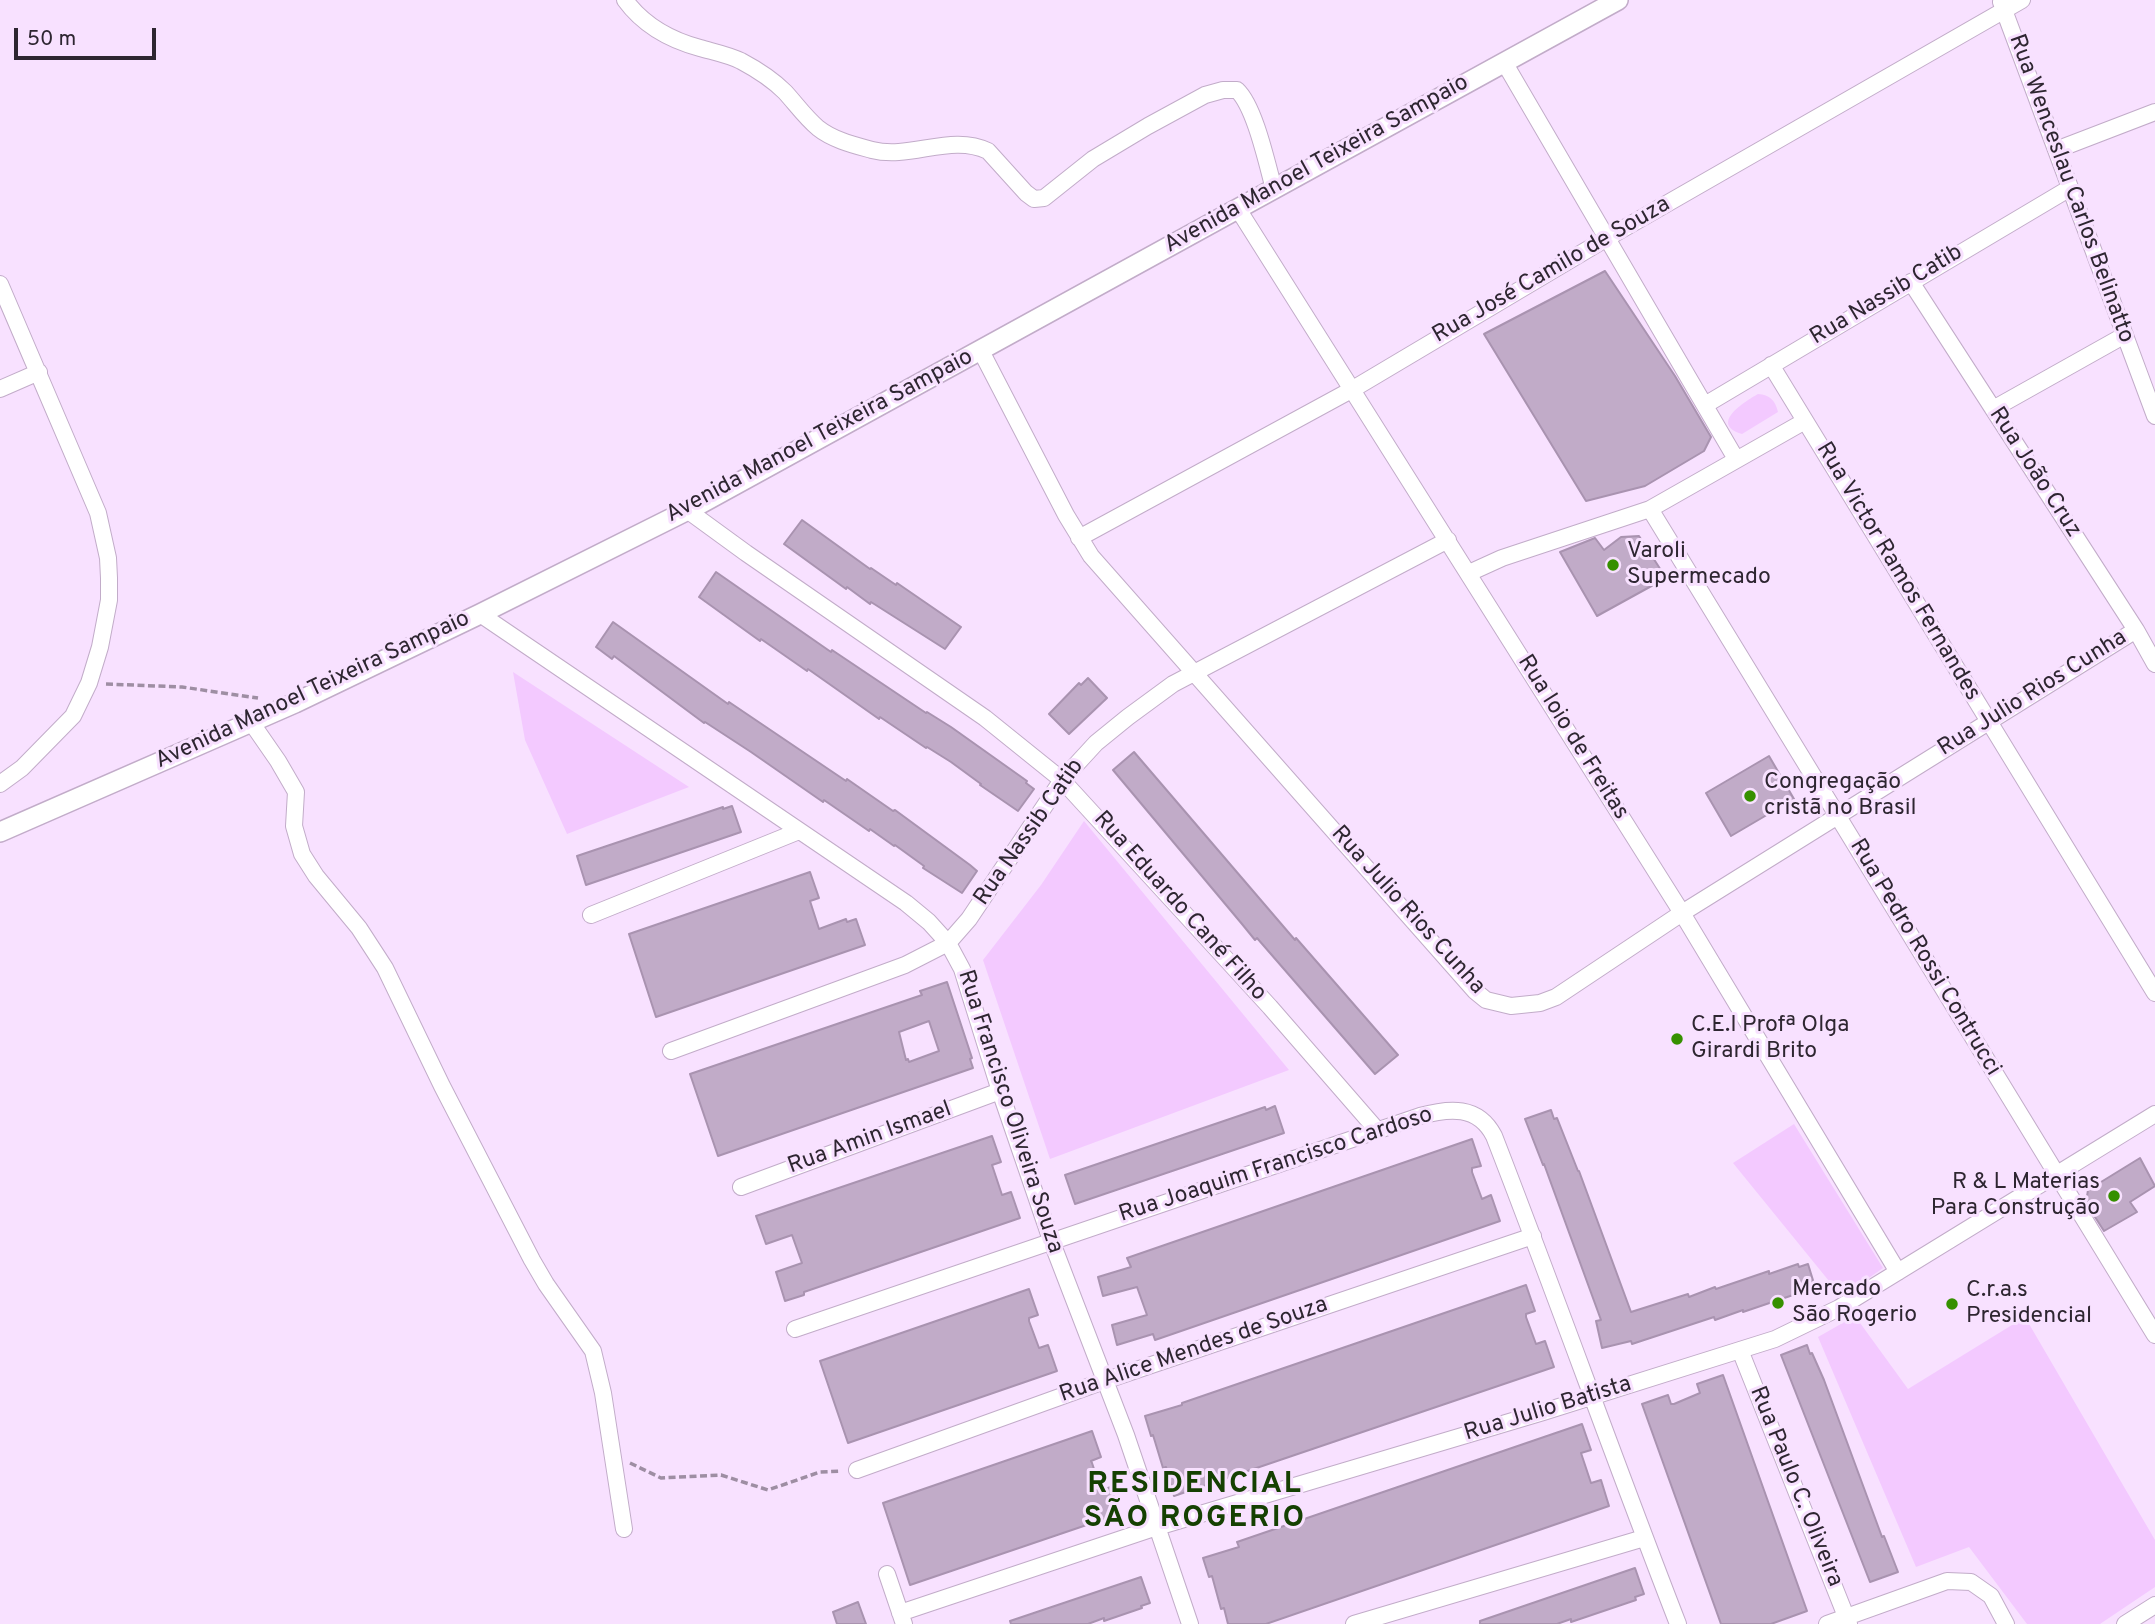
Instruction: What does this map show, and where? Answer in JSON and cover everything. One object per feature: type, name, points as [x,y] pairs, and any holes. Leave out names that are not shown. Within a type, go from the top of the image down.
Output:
[{"type":"street","points":[[625,0],[640,19],[673,40],[723,54],[746,64],[778,85],[818,128],[837,139],[896,153],[957,145],[981,148],[988,151],[1034,199],[1044,198],[1093,159],[1195,101],[1223,90],[1237,90],[1244,99],[1256,127],[1273,189]]},
{"type":"street","name":"Avenida Manoel Teixeira Sampaio","points":[[0,832],[295,703],[687,510],[1618,0]]},
{"type":"street","name":"Rua José Camilo de Souza","points":[[1079,538],[1353,389],[2002,5],[2022,0]]},
{"type":"street","name":"Rua Wenceslau Carlos Belinatto","points":[[2002,5],[2155,416]]},
{"type":"street","points":[[1504,62],[1736,459]]},
{"type":"street","points":[[2056,150],[2155,112]]},
{"type":"street","name":"Rua Nassib Catib","points":[[1705,405],[2070,188]]},
{"type":"street","name":"Rua Ioio de Freitas","points":[[1238,209],[1682,913],[1898,1272]]},
{"type":"street","name":"Rua João Cruz","points":[[1911,282],[2155,664]]},
{"type":"street","points":[[0,284],[98,513],[108,558],[109,600],[89,683],[74,716],[31,760],[0,784]]},
{"type":"street","points":[[1993,409],[2125,335]]},
{"type":"street","name":"Rua Julio Rios Cunha","points":[[981,351],[1079,538],[1112,582],[1475,991],[1486,1000],[1511,1006],[1541,1003],[1556,997],[1837,815],[2136,631]]},
{"type":"street","name":"Rua Victor Ramos Fernandes","points":[[1771,365],[2155,993]]},
{"type":"street","points":[[0,389],[39,372]]},
{"type":"street","points":[[1469,573],[1502,558],[1650,509],[1805,421]]},
{"type":"street","name":"Rua Pedro Rossi Contrucci","points":[[1650,509],[2155,1335]]},
{"type":"street","name":"Rua Eduardo Cané Filho","points":[[687,510],[746,554],[985,719],[1062,780],[1270,1007],[1377,1130]]},
{"type":"street","name":"Rua Nassib Catib","points":[[671,1051],[893,970],[948,943],[969,919],[1062,780],[1096,743],[1128,717],[1173,684],[1448,540]]},
{"type":"street","name":"Rua Francisco Oliveira Souza","points":[[480,614],[906,903],[929,922],[948,943],[975,1003],[1000,1091],[1051,1240],[1126,1435],[1190,1624]]},
{"type":"street","points":[[251,722],[296,792],[294,826],[302,854],[359,928],[385,968],[527,1251],[546,1284],[593,1350],[614,1455],[624,1529]]},
{"type":"street","points":[[591,915],[799,831]]},
{"type":"street","name":"Rua Amin Ismael","points":[[741,1187],[1000,1091]]},
{"type":"street","name":"Rua Joaquim Francisco Cardoso","points":[[795,1329],[1377,1130],[1437,1112],[1458,1111],[1479,1117],[1488,1123],[1494,1136],[1678,1624]]},
{"type":"street","name":"Rua Julio Batista","points":[[902,1619],[1157,1527],[1775,1339],[1839,1308],[2155,1114]]},
{"type":"street","name":"Rua Alice Mendes de Souza","points":[[857,1470],[1104,1381],[1533,1236]]},
{"type":"street","name":"Rua Paulo C. Oliveira","points":[[1740,1350],[1847,1621]]},
{"type":"street","points":[[1354,1624],[1644,1538]]},
{"type":"street","points":[[887,1574],[902,1619]]},
{"type":"street","points":[[1827,1624],[1847,1621],[1947,1581],[1971,1582],[1991,1596],[2006,1624]]},
{"type":"street","points":[[2125,1624],[2155,1605]]},
{"type":"path","points":[[89,683],[170,686],[295,703]]},
{"type":"path","points":[[614,1455],[661,1478],[721,1475],[768,1490],[820,1472],[857,1470]]},
{"type":"shaded area","points":[[1758,394],[1771,399],[1778,412],[1742,434],[1733,430],[1729,425],[1732,413]]},
{"type":"shaded area","points":[[513,672],[689,787],[567,834],[525,740]]},
{"type":"shaded area","points":[[1084,821],[1289,1070],[1050,1159],[983,960],[1041,885]]},
{"type":"shaded area","points":[[1794,1124],[1883,1268],[1842,1297],[1733,1163]]},
{"type":"shaded area","points":[[1855,1316],[1908,1389],[2025,1317],[2155,1540],[2155,1587],[2100,1624],[2027,1624],[1969,1547],[1916,1567],[1818,1337]]},
{"type":"building","points":[[1605,271],[1675,376],[1711,437],[1704,451],[1645,486],[1586,501],[1484,334]]},
{"type":"building","points":[[802,520],[870,569],[896,585],[897,583],[961,627],[945,649],[847,587],[846,589],[784,544]]},
{"type":"building","name":"Varoli Supermecado","points":[[1639,536],[1666,578],[1597,616],[1560,552],[1595,538],[1604,550],[1621,537]]},
{"type":"building","points":[[716,572],[831,652],[832,650],[951,727],[1027,781],[1034,789],[1018,811],[951,762],[880,717],[879,719],[808,669],[807,671],[761,639],[760,641],[699,597]]},
{"type":"building","points":[[613,622],[728,704],[729,702],[846,781],[847,779],[895,810],[970,865],[977,871],[962,893],[923,868],[924,866],[895,845],[824,800],[823,802],[704,723],[614,656],[612,659],[596,647]]},
{"type":"building","points":[[1088,678],[1107,698],[1069,734],[1049,714],[1079,683],[1081,685]]},
{"type":"building","points":[[1134,752],[1295,940],[1296,938],[1398,1055],[1375,1074],[1257,938],[1255,940],[1113,770]]},
{"type":"building","name":"Congregação cristã no Brasil","points":[[1769,756],[1794,799],[1731,836],[1706,793]]},
{"type":"building","points":[[732,806],[741,832],[586,885],[577,856]]},
{"type":"building","points":[[810,872],[819,898],[810,901],[819,929],[846,919],[847,922],[856,919],[865,945],[656,1017],[629,934]]},
{"type":"building","points":[[947,982],[973,1068],[718,1156],[690,1074],[922,995],[920,991]],"holes":[[[929,1021],[939,1051],[909,1062],[906,1060],[899,1032]]]},
{"type":"building","points":[[1275,1106],[1284,1133],[1075,1204],[1065,1175],[1265,1107],[1266,1110]]},
{"type":"building","points":[[1551,1110],[1554,1119],[1557,1118],[1579,1171],[1631,1312],[1798,1264],[1799,1267],[1808,1264],[1816,1290],[1715,1320],[1714,1317],[1632,1344],[1631,1341],[1602,1348],[1596,1321],[1601,1320],[1525,1119]]},
{"type":"building","points":[[992,1136],[1001,1162],[992,1165],[1002,1195],[1011,1192],[1020,1218],[804,1292],[804,1295],[785,1301],[776,1272],[802,1263],[792,1235],[766,1244],[756,1216]]},
{"type":"building","points":[[1472,1139],[1481,1166],[1472,1168],[1472,1172],[1482,1199],[1491,1195],[1500,1221],[1155,1340],[1153,1334],[1117,1345],[1112,1325],[1147,1315],[1137,1287],[1103,1296],[1098,1277],[1131,1267],[1127,1258]]},
{"type":"building","name":"R & L Materias Para Construção","points":[[2140,1158],[2155,1186],[2130,1202],[2137,1212],[2104,1231],[2086,1203],[2088,1190]]},
{"type":"building","points":[[1526,1285],[1535,1311],[1526,1314],[1526,1317],[1536,1344],[1545,1341],[1554,1367],[1174,1496],[1166,1467],[1163,1468],[1145,1416]]},
{"type":"building","points":[[1029,1289],[1038,1315],[1029,1318],[1029,1321],[1039,1348],[1048,1345],[1057,1371],[848,1443],[820,1361]]},
{"type":"building","points":[[1807,1345],[1824,1380],[1882,1537],[1884,1536],[1898,1572],[1870,1582],[1781,1355]]},
{"type":"building","points":[[1723,1375],[1807,1611],[1771,1624],[1721,1624],[1642,1404],[1668,1395],[1671,1404],[1674,1404],[1700,1393],[1697,1384]]},
{"type":"building","points":[[1582,1424],[1591,1450],[1581,1453],[1591,1483],[1601,1480],[1609,1506],[1266,1624],[1228,1624],[1203,1558],[1239,1547],[1237,1542]]},
{"type":"building","points":[[1092,1431],[1101,1457],[1091,1461],[1101,1490],[1111,1487],[1119,1514],[910,1585],[883,1503]]},
{"type":"building","points":[[1635,1568],[1644,1594],[1635,1597],[1636,1600],[1571,1622],[1571,1619],[1557,1624],[1480,1624],[1480,1621]]},
{"type":"building","points":[[1141,1577],[1150,1603],[1141,1606],[1142,1608],[1088,1624],[1011,1624],[1010,1621]]},
{"type":"building","points":[[858,1602],[866,1624],[837,1624],[833,1612]]},
{"type":"place","name":"Varoli Supermecado","points":[[1613,565]]},
{"type":"place","name":"Congregação cristã no Brasil","points":[[1750,796]]},
{"type":"place","name":"C.E.I Profª Olga Girardi Brito","points":[[1677,1039]]},
{"type":"place","name":"R & L Materias Para Construção","points":[[2114,1196]]},
{"type":"place","name":"Mercado São Rogerio","points":[[1778,1303]]},
{"type":"place","name":"C.r.a.s Presidencial","points":[[1952,1304]]},
{"type":"district","name":"RESIDENCIAL SÃO ROGERIO","points":[[1195,1503]]}]
